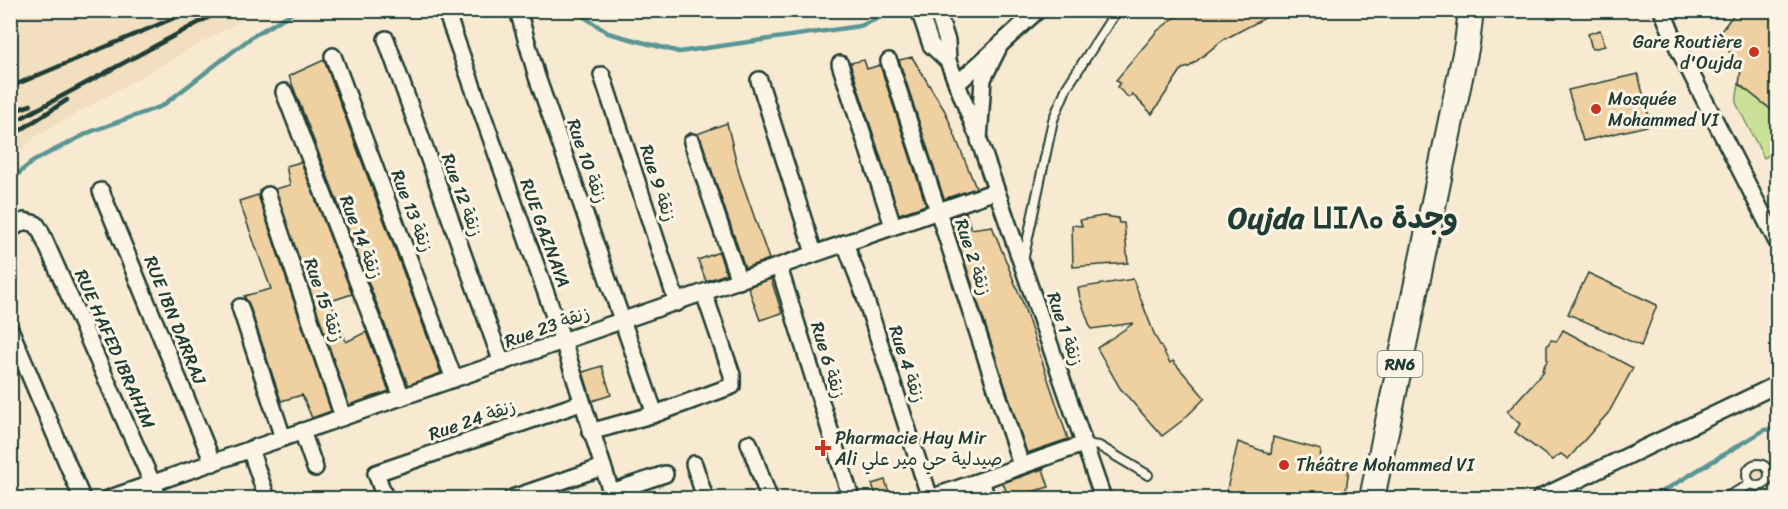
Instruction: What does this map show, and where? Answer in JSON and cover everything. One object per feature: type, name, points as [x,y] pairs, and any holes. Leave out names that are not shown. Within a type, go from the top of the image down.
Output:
[{"type":"main road","name":"RN6","points":[[1372,498],[1467,44],[1471,10]]},
{"type":"main road","name":"RN6","points":[[1467,44],[1482,10]]},
{"type":"street","points":[[919,10],[931,45],[948,61]]},
{"type":"street","points":[[937,10],[947,41],[948,61]]},
{"type":"street","points":[[957,84],[1038,10]]},
{"type":"street","points":[[1662,10],[1678,48],[1778,244]]},
{"type":"street","name":"Rue 10 زنقة","points":[[519,14],[537,77],[655,414]]},
{"type":"street","name":"RUE GAZNAYA","points":[[447,17],[563,341],[590,432],[612,495]]},
{"type":"street","name":"Rue 12 زنقة","points":[[386,39],[502,363]]},
{"type":"street","points":[[979,140],[983,79],[999,46]]},
{"type":"street","name":"Rue 13 زنقة","points":[[333,56],[454,379]]},
{"type":"street","name":"Rue 2 زنقة","points":[[889,61],[1021,465]]},
{"type":"street","name":"Rue زنقة 1","points":[[948,61],[979,140],[1103,498]]},
{"type":"street","points":[[840,64],[893,226]]},
{"type":"street","name":"Rue 9 زنقة","points":[[603,75],[677,303]]},
{"type":"street","points":[[759,80],[814,253]]},
{"type":"street","name":"Rue 14 زنقة","points":[[284,92],[402,397]]},
{"type":"street","points":[[692,142],[739,281]]},
{"type":"street","name":"Rue 23 زنقة","points":[[110,498],[156,491],[213,463],[250,449],[677,303],[996,190]]},
{"type":"street","name":"RUE IBN DARRAJ","points":[[101,191],[213,463]]},
{"type":"street","name":"Rue 15 زنقة","points":[[268,195],[343,417]]},
{"type":"street","name":"RUE HAFED IBRAHIM","points":[[10,230],[24,221],[36,224],[40,230],[156,491]]},
{"type":"street","name":"Rue 4 زنقة","points":[[845,243],[863,291],[930,498]]},
{"type":"street","name":"Rue 6 زنقة","points":[[779,267],[851,498]]},
{"type":"street","points":[[590,432],[655,414],[732,386],[728,365],[704,293]]},
{"type":"street","points":[[240,307],[283,438]]},
{"type":"street","points":[[10,329],[82,498]]},
{"type":"street","points":[[1540,498],[1778,384]]},
{"type":"street","name":"Rue 24 زنقة","points":[[384,496],[376,473],[581,403]]},
{"type":"street","points":[[302,431],[315,468]]},
{"type":"street","points":[[749,443],[769,498]]},
{"type":"street","points":[[930,498],[982,482],[1021,465],[1084,444]]},
{"type":"street","points":[[250,449],[267,498]]},
{"type":"street","points":[[694,464],[705,498]]},
{"type":"street","points":[[512,498],[603,467]]},
{"type":"street","points":[[612,495],[665,474]]},
{"type":"street","points":[[982,482],[986,498]]},
{"type":"lane","points":[[1023,265],[1053,120],[1067,87],[1117,10]]},
{"type":"lane","points":[[1084,444],[1099,446],[1148,475]]},
{"type":"lane","points":[[1724,498],[1751,484]]},
{"type":"shaded area","points":[[11,10],[258,11],[38,135],[11,159]]},
{"type":"shaded area","points":[[1777,459],[1777,498],[1726,498],[1765,461]]},
{"type":"green space","points":[[1739,84],[1777,115],[1777,150],[1764,158],[1736,103]]},
{"type":"building","points":[[1185,10],[1280,10],[1223,40],[1189,67],[1182,69],[1152,114],[1132,94],[1129,98],[1117,87],[1120,83],[1116,80],[1157,31]]},
{"type":"building","name":"Gare Routière d'Oujda","points":[[1737,10],[1770,10],[1778,13],[1778,115],[1739,84],[1741,69],[1718,35]]},
{"type":"building","points":[[1600,30],[1605,46],[1592,49],[1588,34]]},
{"type":"building","points":[[912,57],[945,111],[976,188],[944,199],[899,60]]},
{"type":"building","points":[[324,60],[441,373],[408,385],[289,76]]},
{"type":"building","points":[[864,60],[867,69],[880,65],[926,205],[899,214],[850,63]]},
{"type":"building","points":[[1638,74],[1651,125],[1583,141],[1568,90]]},
{"type":"building","points":[[727,123],[739,173],[769,259],[745,268],[701,139],[697,134]]},
{"type":"building","points":[[301,162],[352,294],[331,301],[346,342],[366,332],[389,391],[349,405],[275,189],[290,185],[286,166]]},
{"type":"building","points":[[258,195],[331,411],[312,418],[302,395],[281,401],[249,304],[244,296],[271,289],[239,201]]},
{"type":"building","points":[[966,212],[971,229],[992,226],[1022,301],[1068,439],[1027,453],[950,217]]},
{"type":"building","points":[[1103,216],[1118,218],[1119,223],[1124,223],[1128,263],[1073,267],[1072,225],[1082,226],[1080,220]]},
{"type":"building","points":[[719,252],[726,274],[706,281],[698,260]]},
{"type":"building","points":[[1588,273],[1657,305],[1641,346],[1568,314]]},
{"type":"building","points":[[771,279],[782,313],[760,320],[748,287]]},
{"type":"building","points":[[1133,279],[1155,336],[1170,363],[1173,361],[1205,398],[1183,420],[1162,436],[1120,388],[1097,348],[1134,323],[1091,329],[1078,288]]},
{"type":"building","points":[[1563,330],[1633,368],[1609,412],[1568,459],[1561,454],[1552,460],[1515,432],[1520,424],[1507,412],[1544,371],[1542,370],[1547,361],[1547,346],[1551,340],[1557,341]]},
{"type":"building","points":[[602,366],[611,395],[592,401],[583,372]]},
{"type":"building","name":"Théâtre Mohammed VI","points":[[1273,437],[1321,450],[1320,461],[1349,468],[1345,498],[1236,498],[1226,493],[1238,442],[1271,454]]},
{"type":"building","points":[[1043,469],[1049,487],[1009,498],[1003,483]]},
{"type":"building","points":[[885,480],[891,498],[877,498],[872,484]]},
{"type":"waterway","points":[[10,181],[33,161],[90,132],[162,106],[253,36],[297,10]]},
{"type":"waterway","points":[[574,10],[608,33],[679,52],[860,26],[898,10]]},
{"type":"waterway","points":[[1652,498],[1764,430],[1778,428]]},
{"type":"railway","points":[[10,87],[193,10]]},
{"type":"railway","points":[[10,124],[222,10]]},
{"type":"railway","points":[[10,137],[67,100]]},
{"type":"railway","points":[[10,112],[31,105]]},
{"type":"place","name":"Gare Routière d'Oujda","points":[[1754,52]]},
{"type":"place","name":"Mosquée Mohammed VI","points":[[1596,109]]},
{"type":"place","name":"Pharmacie Hay Mir Ali صيدلية حي مير علي","points":[[823,448]]},
{"type":"place","name":"Théâtre Mohammed VI","points":[[1284,465]]},
{"type":"district","name":"Oujda ⵡⵊⴷⴰ وجدة","points":[[1343,218]]}]
